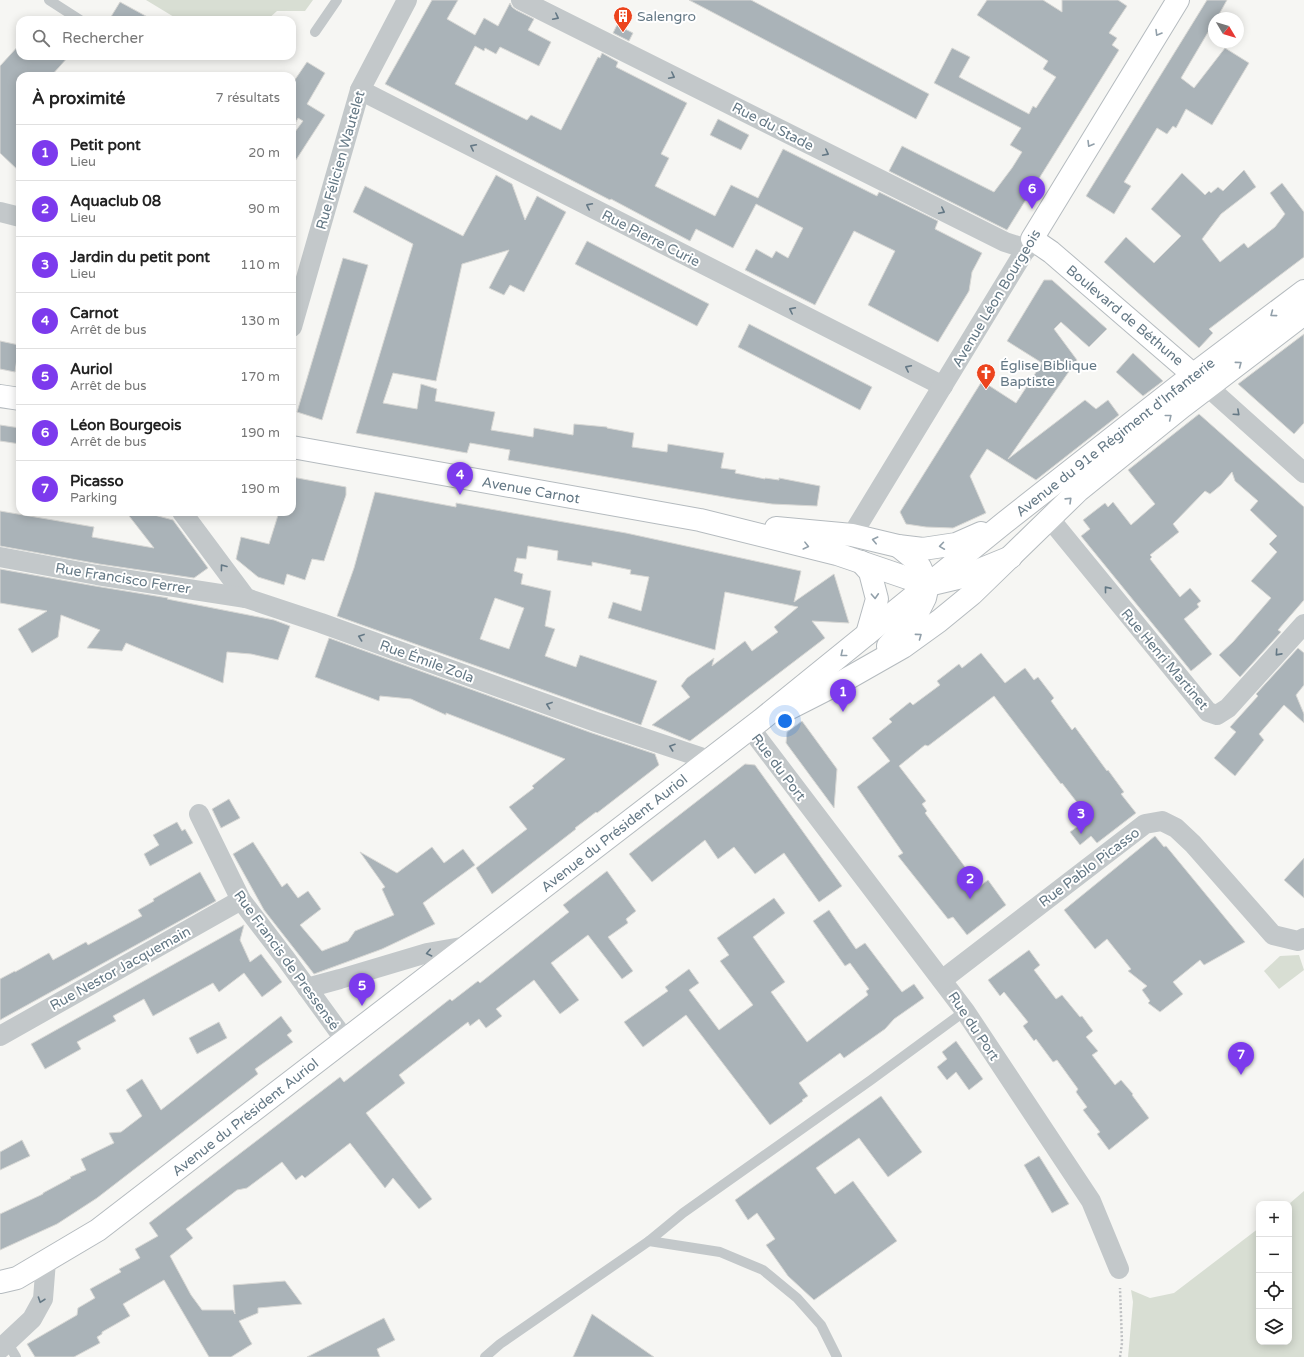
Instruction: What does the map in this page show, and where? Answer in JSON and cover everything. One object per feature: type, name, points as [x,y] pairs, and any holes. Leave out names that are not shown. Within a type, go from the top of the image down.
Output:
[{"type":"main road","name":"Avenue Léon Bourgeois","points":[[1030,244],[1171,2]]},
{"type":"main road","name":"Boulevard de Béthune","points":[[1030,244],[1051,252],[1201,381]]},
{"type":"main road","name":"Avenue du 91e Régiment d'Infanterie","points":[[953,609],[972,594],[1078,492],[1182,407],[1201,381],[1304,291]]},
{"type":"main road","name":"Avenue du 91e Régiment d'Infanterie","points":[[928,585],[1004,523],[1201,381],[1304,314]]},
{"type":"main road","points":[[0,396],[16,398]]},
{"type":"main road","name":"Avenue Carnot","points":[[296,448],[700,520],[837,554],[928,585]]},
{"type":"main road","name":"Avenue Carnot","points":[[700,520],[852,535],[898,546],[923,549],[956,544],[1004,523]]},
{"type":"main road","name":"Avenue Carnot","points":[[898,546],[914,559],[920,567],[928,585]]},
{"type":"main road","points":[[867,667],[916,616],[925,598],[928,585],[962,577],[1011,557]]},
{"type":"main road","points":[[860,562],[870,572],[877,599],[867,634]]},
{"type":"main road","name":"Avenue du Président Auriol","points":[[9,1280],[46,1261],[98,1230],[709,760],[928,585]]},
{"type":"main road","name":"Avenue du Président Auriol","points":[[755,724],[786,711],[903,647],[940,621],[953,609]]},
{"type":"street","name":"Rue Félicien Wautelet","points":[[296,299],[298,285],[360,90],[407,0]]},
{"type":"street","name":"Rue du Stade","points":[[521,0],[1005,242],[1030,244]]},
{"type":"street","name":"Rue Pierre Curie","points":[[360,90],[943,386]]},
{"type":"street","points":[[0,212],[16,216]]},
{"type":"street","name":"Avenue Léon Bourgeois","points":[[852,535],[1030,244]]},
{"type":"street","name":"Boulevard de Béthune","points":[[1201,381],[1304,473]]},
{"type":"street","points":[[185,516],[246,598]]},
{"type":"street","name":"Rue Henri Martinet","points":[[1050,519],[1208,712],[1217,716],[1228,708],[1304,624]]},
{"type":"street","name":"Rue Francisco Ferrer","points":[[0,557],[96,575],[246,598]]},
{"type":"street","name":"Rue Émile Zola","points":[[246,598],[321,623],[596,722],[709,760]]},
{"type":"street","name":"Rue du Port","points":[[755,724],[965,1011],[1091,1201],[1119,1270]]},
{"type":"street","name":"Rue Francis de Pressensé","points":[[199,814],[241,900],[345,1040]]},
{"type":"street","name":"Rue Pablo Picasso","points":[[942,980],[1145,824],[1162,821],[1176,828],[1193,844],[1273,935],[1298,942],[1304,938]]},
{"type":"street","name":"Rue Nestor Jacquemain","points":[[0,1036],[241,900]]},
{"type":"street","name":"Avenue du Président Auriol","points":[[307,988],[340,980],[427,953],[468,946]]},
{"type":"street","points":[[8,1349],[32,1319],[43,1299],[46,1261]]},
{"type":"lane","points":[[49,0],[74,16]]},
{"type":"lane","points":[[315,32],[338,0]]},
{"type":"lane","points":[[485,1357],[500,1344],[649,1241],[683,1213],[871,1080],[965,1011]]},
{"type":"lane","points":[[649,1241],[720,1252],[763,1270],[797,1298],[820,1325],[837,1357]]},
{"type":"path","points":[[1119,1270],[1122,1343],[1120,1357]]},
{"type":"shaded area","points":[[146,0],[313,0],[305,11],[277,11],[271,16],[172,16]]},
{"type":"shaded area","points":[[1299,955],[1304,970],[1279,989],[1264,971],[1280,956]]},
{"type":"shaded area","points":[[1304,1191],[1304,1357],[1128,1357],[1133,1302],[1131,1290],[1150,1298],[1174,1293],[1256,1230],[1256,1345],[1292,1345],[1292,1201]]},
{"type":"building","points":[[432,0],[458,0],[447,19],[475,35],[484,18],[498,26],[510,3],[516,10],[534,19],[528,30],[551,42],[539,66],[500,47],[496,54],[485,48],[484,51],[475,46],[455,84],[527,120],[531,115],[561,130],[598,57],[600,58],[602,53],[618,62],[616,67],[687,103],[661,154],[669,158],[655,186],[715,216],[731,185],[758,198],[783,149],[877,196],[879,192],[938,221],[935,229],[982,253],[972,272],[969,291],[938,342],[868,305],[895,251],[854,231],[815,305],[745,270],[756,249],[772,258],[776,251],[788,258],[803,228],[756,204],[733,248],[696,229],[690,241],[385,84]]},
{"type":"building","points":[[689,0],[751,0],[929,94],[916,119]]},
{"type":"building","points":[[987,0],[1043,0],[1062,12],[1062,0],[1118,0],[1127,6],[1109,33],[1117,38],[1112,45],[1119,50],[1007,230],[889,171],[902,146],[994,192],[1022,152],[1010,145],[1021,128],[934,83],[952,48],[970,57],[959,77],[1029,114],[1033,106],[1036,108],[1056,77],[1043,69],[1048,61],[977,15]]},
{"type":"building","points":[[1207,0],[1227,0],[1220,12],[1208,12],[1208,32],[1181,78],[1194,88],[1225,48],[1249,63],[1212,125],[1186,109],[1176,128],[1173,126],[1167,134],[1157,128],[1124,182],[1131,186],[1114,214],[1086,196]]},
{"type":"building","points":[[120,2],[146,16],[111,16]]},
{"type":"building","name":"Salengro","points":[[617,25],[633,33],[629,41],[613,33]]},
{"type":"building","points":[[16,48],[16,60],[65,60],[55,72],[16,72],[16,168],[0,153],[0,66]]},
{"type":"building","points":[[307,62],[325,73],[307,104],[325,115],[296,160],[296,131],[303,121],[298,118],[296,122],[296,78]]},
{"type":"building","points":[[718,119],[749,135],[741,150],[710,135]]},
{"type":"building","points":[[1244,170],[1256,187],[1221,214],[1202,239],[1220,262],[1244,243],[1248,248],[1275,227],[1285,214],[1270,193],[1282,183],[1304,212],[1304,257],[1209,329],[1213,333],[1199,348],[1104,262],[1126,237],[1154,263],[1181,236],[1151,209],[1182,173],[1205,195],[1209,191],[1211,193],[1218,187],[1223,191]]},
{"type":"building","points":[[496,175],[512,184],[525,220],[537,196],[566,212],[524,292],[510,285],[504,295],[489,288],[509,250],[462,264],[436,381],[393,373],[383,403],[417,409],[421,384],[437,389],[435,401],[495,412],[491,430],[533,437],[534,428],[573,435],[574,424],[607,427],[634,433],[632,447],[667,452],[668,444],[724,453],[721,468],[736,470],[735,473],[765,479],[779,480],[779,478],[820,486],[817,506],[772,504],[736,499],[508,460],[510,450],[470,443],[467,453],[356,433],[413,244],[353,212],[365,186],[463,236]]},
{"type":"building","points":[[587,241],[709,304],[697,326],[575,264]]},
{"type":"building","points":[[343,258],[368,265],[322,420],[297,412]]},
{"type":"building","points":[[1044,280],[1052,280],[1107,329],[1089,347],[1061,322],[1054,329],[1077,360],[1008,459],[1085,400],[1096,409],[1108,400],[1119,415],[1036,480],[987,449],[970,476],[986,513],[953,528],[926,527],[906,524],[900,512],[982,381],[1016,403],[1042,363],[1007,341]]},
{"type":"building","points":[[749,324],[872,387],[860,410],[738,347]]},
{"type":"building","points":[[1304,334],[1304,423],[1294,434],[1238,384]]},
{"type":"building","points":[[0,341],[16,344],[15,372],[0,369]]},
{"type":"building","points":[[1133,353],[1163,381],[1143,396],[1116,372]]},
{"type":"building","points":[[1199,414],[1304,507],[1304,600],[1278,630],[1281,632],[1240,677],[1219,655],[1233,642],[1271,598],[1251,581],[1277,552],[1269,544],[1277,536],[1250,510],[1258,501],[1235,481],[1232,472],[1221,485],[1210,494],[1205,491],[1173,524],[1179,532],[1150,555],[1152,557],[1150,559],[1180,597],[1190,588],[1201,601],[1197,604],[1199,607],[1184,619],[1212,654],[1191,671],[1081,536],[1090,529],[1083,520],[1105,503],[1108,507],[1113,502],[1131,525],[1155,504],[1128,470]]},
{"type":"building","points":[[0,425],[16,427],[16,443],[0,441]]},
{"type":"building","points":[[296,478],[346,487],[346,495],[324,561],[312,559],[305,580],[287,574],[284,585],[258,577],[236,559],[241,537],[269,544],[278,516],[296,516]]},
{"type":"building","points":[[375,492],[456,507],[456,503],[626,533],[801,571],[794,602],[834,574],[849,623],[812,621],[825,638],[690,741],[652,725],[690,697],[681,686],[687,678],[714,658],[712,666],[745,641],[752,651],[778,632],[774,627],[798,607],[725,592],[715,650],[608,618],[613,602],[641,611],[649,577],[630,574],[631,570],[592,562],[592,566],[557,560],[558,551],[528,546],[526,559],[517,558],[514,571],[523,574],[521,584],[551,591],[545,626],[555,629],[545,656],[576,667],[580,655],[657,681],[641,725],[337,616],[354,568]],"holes":[[[495,598],[524,608],[509,649],[480,639]]]},
{"type":"building","points":[[0,511],[16,514],[16,516],[29,516],[94,527],[92,537],[154,548],[129,516],[158,516],[173,520],[208,568],[194,578],[99,564],[0,546]]},
{"type":"building","points":[[0,569],[168,598],[167,599],[274,620],[290,626],[278,660],[251,654],[227,652],[223,683],[126,643],[122,651],[87,648],[100,630],[61,615],[58,637],[32,653],[18,629],[47,611],[0,603]]},
{"type":"building","points":[[329,638],[592,733],[655,754],[659,765],[575,828],[576,829],[492,894],[476,868],[527,829],[509,807],[534,788],[532,786],[565,759],[446,713],[446,715],[411,699],[380,696],[379,701],[315,677]]},
{"type":"building","points":[[1298,648],[1304,653],[1304,685],[1296,695],[1304,714],[1304,723],[1284,705],[1259,734],[1264,740],[1235,776],[1214,758],[1236,732],[1230,727],[1258,696],[1256,694]]},
{"type":"building","points":[[981,653],[1005,683],[1025,668],[1034,680],[1038,677],[1054,698],[1051,701],[1072,730],[1075,727],[1107,771],[1108,770],[1124,792],[1121,794],[1136,813],[1097,843],[1091,836],[1080,845],[1070,832],[1089,818],[1062,783],[1061,784],[994,696],[928,746],[925,745],[899,766],[926,801],[922,804],[927,811],[925,813],[965,867],[980,886],[988,880],[1006,905],[967,935],[953,917],[948,919],[898,856],[903,853],[857,787],[890,761],[872,738],[892,722],[889,719],[910,702],[913,705],[940,685],[937,681],[959,664],[962,668]]},
{"type":"building","points":[[802,721],[837,769],[834,808],[786,743],[787,732]]},
{"type":"building","points":[[745,764],[755,765],[842,886],[819,902],[784,853],[755,874],[734,847],[718,859],[705,840],[652,882],[629,854]]},
{"type":"building","points":[[229,799],[240,818],[221,828],[212,809]]},
{"type":"building","points":[[177,822],[182,831],[185,829],[193,843],[150,866],[144,854],[159,845],[153,835]]},
{"type":"building","points":[[1155,836],[1164,847],[1166,846],[1245,942],[1204,965],[1200,960],[1173,982],[1183,994],[1160,1012],[1148,1003],[1150,1001],[1142,990],[1147,986],[1128,971],[1131,969],[1107,939],[1095,949],[1064,910]]},
{"type":"building","points":[[253,842],[282,887],[287,883],[298,898],[308,891],[321,909],[300,925],[322,951],[348,941],[355,931],[394,915],[382,889],[385,887],[360,852],[397,873],[432,847],[444,863],[463,849],[475,865],[423,903],[435,924],[382,949],[314,974],[264,910],[233,854]]},
{"type":"building","points":[[1304,858],[1304,898],[1284,880]]},
{"type":"building","points":[[607,871],[636,911],[626,919],[628,923],[608,937],[633,971],[622,979],[588,935],[551,963],[579,1000],[560,1014],[534,980],[496,1009],[502,1016],[486,1028],[479,1019],[470,1026],[468,1022],[399,1075],[405,1083],[366,1113],[432,1199],[419,1209],[393,1178],[385,1188],[350,1143],[305,1178],[302,1175],[296,1180],[282,1162],[247,1188],[237,1190],[186,1229],[193,1238],[170,1256],[191,1295],[202,1310],[233,1310],[235,1314],[233,1285],[285,1281],[302,1304],[258,1308],[258,1313],[239,1321],[252,1344],[231,1357],[209,1357],[164,1280],[123,1304],[130,1316],[102,1332],[102,1334],[97,1337],[100,1343],[74,1357],[35,1357],[27,1344],[77,1315],[78,1308],[95,1298],[90,1289],[121,1272],[119,1269],[140,1258],[135,1249],[158,1236],[149,1223],[340,1077],[344,1082],[450,999],[452,1001],[478,981],[480,983],[569,912],[563,905]]},
{"type":"building","points":[[200,872],[216,901],[0,1020],[0,979],[49,953],[53,960],[86,942],[88,945],[142,916],[138,910],[154,901],[153,899]]},
{"type":"building","points":[[774,898],[785,913],[753,937],[785,982],[771,992],[807,1042],[868,995],[866,991],[869,989],[850,963],[845,966],[813,921],[829,910],[856,949],[865,943],[902,992],[914,984],[924,998],[894,1019],[885,1029],[844,1058],[840,1053],[799,1083],[808,1096],[770,1125],[686,1015],[643,1047],[624,1022],[668,991],[665,987],[689,969],[699,983],[689,990],[719,1030],[753,1005],[720,961],[729,955],[717,938]]},
{"type":"building","points":[[244,925],[240,940],[250,962],[261,954],[282,982],[262,997],[244,973],[219,992],[213,983],[153,1016],[144,999],[113,1016],[116,1021],[77,1042],[81,1049],[45,1069],[31,1044]]},
{"type":"building","points":[[1029,950],[1040,965],[1034,970],[1056,999],[1062,995],[1080,1017],[1082,1016],[1093,1031],[1086,1037],[1098,1051],[1092,1055],[1115,1085],[1121,1080],[1133,1094],[1132,1095],[1149,1118],[1109,1150],[1097,1134],[1100,1132],[1083,1110],[1087,1107],[1076,1092],[1078,1089],[1057,1060],[1053,1062],[1036,1039],[1034,1041],[1023,1026],[1028,1022],[1004,992],[1000,996],[988,980]]},
{"type":"building","points":[[281,1016],[292,1031],[287,1035],[293,1042],[255,1069],[258,1074],[97,1198],[57,1224],[0,1250],[0,1214],[43,1194],[71,1178],[70,1177],[86,1170],[81,1159],[114,1143],[109,1133],[121,1132],[142,1116],[126,1090],[142,1079],[161,1110]]},
{"type":"building","points":[[219,1022],[227,1038],[197,1054],[189,1038]]},
{"type":"building","points":[[956,1041],[983,1079],[969,1090],[956,1072],[947,1080],[937,1067],[947,1059],[942,1052]]},
{"type":"building","points":[[881,1096],[922,1152],[888,1177],[859,1138],[816,1168],[835,1194],[853,1181],[897,1241],[814,1300],[788,1276],[766,1245],[775,1239],[757,1213],[748,1220],[735,1200]]},
{"type":"building","points":[[22,1140],[30,1156],[0,1170],[0,1152]]},
{"type":"building","points":[[1039,1156],[1069,1204],[1052,1213],[1024,1165]]},
{"type":"building","points":[[592,1314],[654,1357],[573,1357]]},
{"type":"building","points":[[384,1318],[395,1340],[377,1349],[380,1357],[307,1357]]},
{"type":"place","name":"Salengro","points":[[623,33]]},
{"type":"place","name":"Léon Bourgeois","points":[[1032,209]]},
{"type":"place","name":"Église Biblique Baptiste","points":[[986,390]]},
{"type":"place","name":"Carnot","points":[[460,495]]},
{"type":"place","name":"Petit pont","points":[[843,712]]},
{"type":"place","name":"Jardin du petit pont","points":[[1081,834]]},
{"type":"place","name":"Aquaclub 08","points":[[970,899]]},
{"type":"place","name":"Auriol","points":[[362,1006]]},
{"type":"place","name":"Picasso","points":[[1241,1075]]}]
